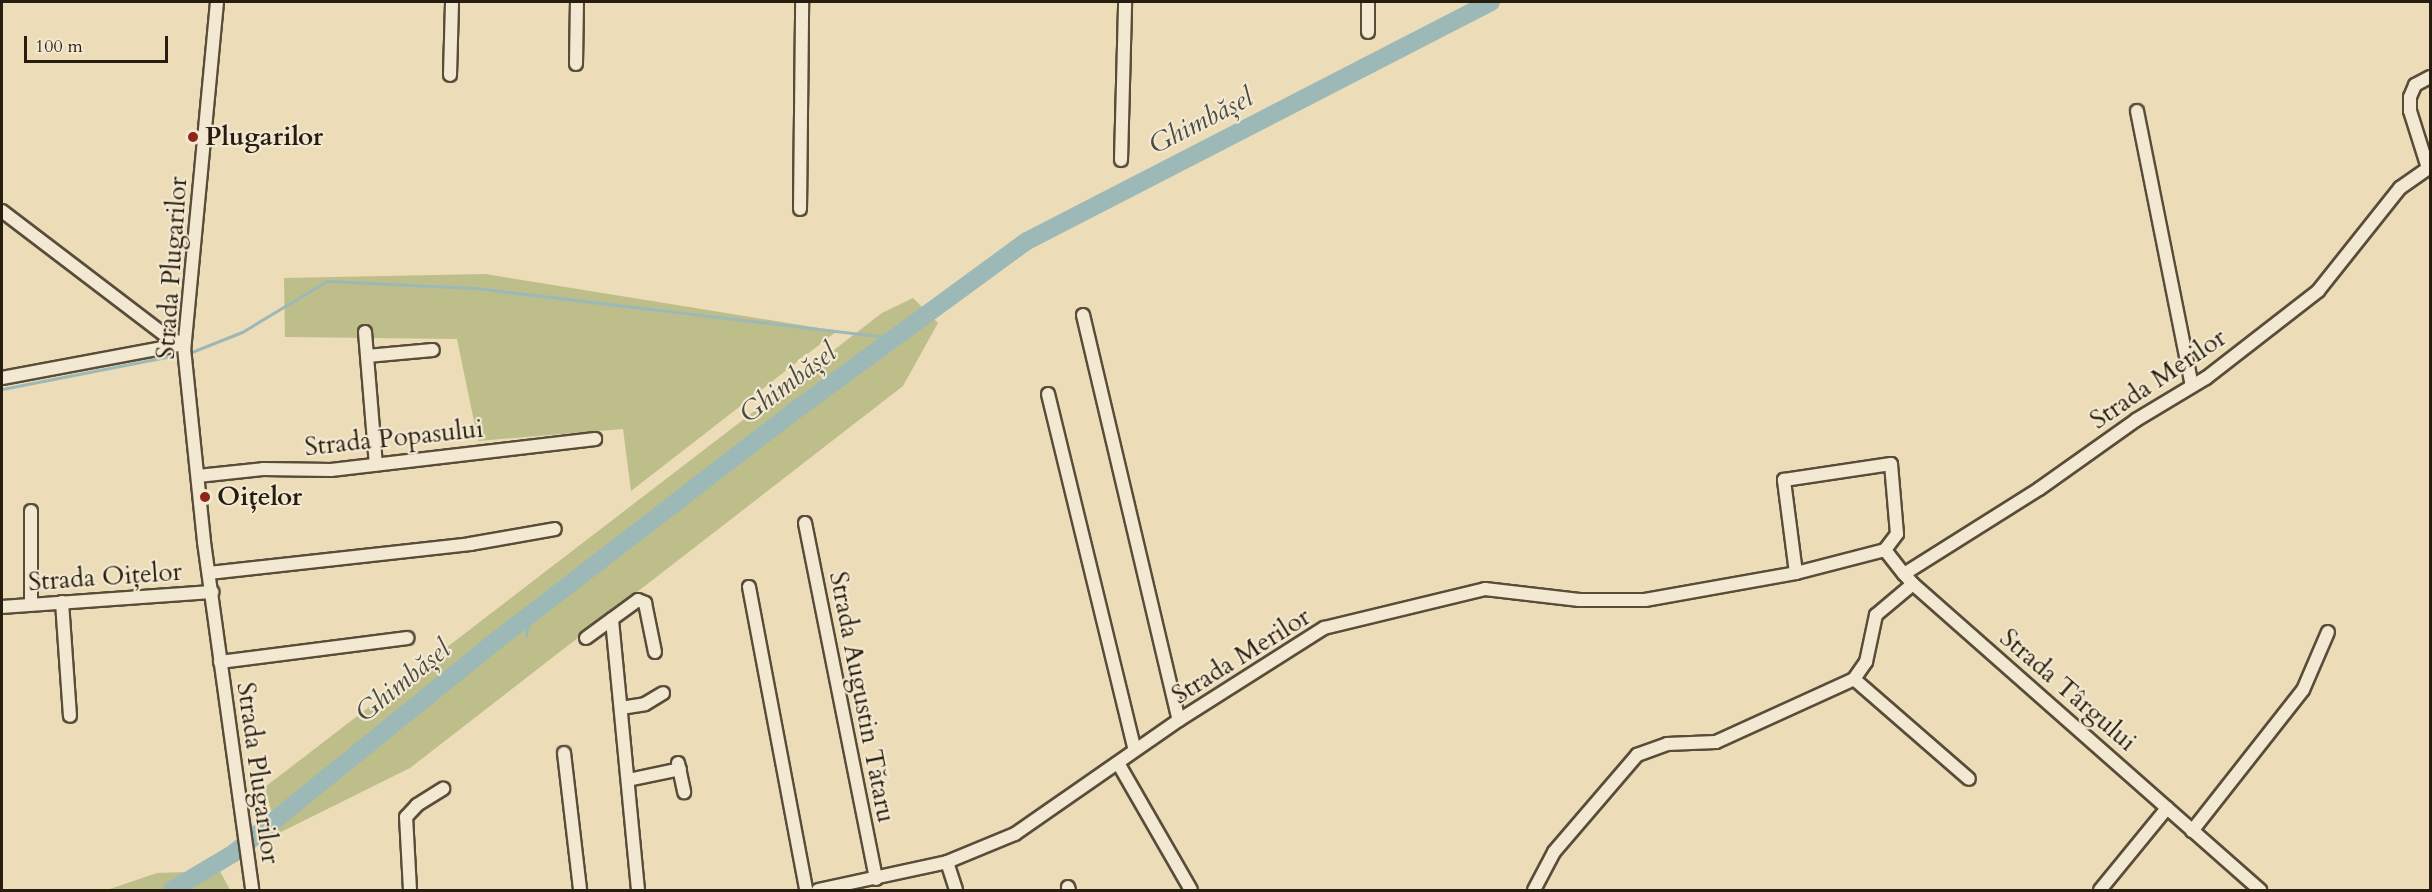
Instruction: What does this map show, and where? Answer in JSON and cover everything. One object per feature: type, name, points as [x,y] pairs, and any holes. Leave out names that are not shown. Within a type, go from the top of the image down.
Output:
[{"type":"street","name":"Strada Plugarilor","points":[[217,2],[184,346],[220,662],[252,891]]},
{"type":"street","points":[[450,75],[452,2]]},
{"type":"street","points":[[576,64],[577,2]]},
{"type":"street","points":[[800,209],[802,2]]},
{"type":"street","points":[[1121,160],[1125,2]]},
{"type":"street","points":[[1368,2],[1368,32]]},
{"type":"street","points":[[2429,167],[2410,111],[2410,97],[2415,85],[2430,78]]},
{"type":"street","points":[[2137,111],[2192,386]]},
{"type":"street","name":"Strada Merilor","points":[[1904,574],[2192,386],[2318,291],[2400,188],[2429,167]]},
{"type":"street","points":[[2,211],[169,338],[184,346]]},
{"type":"street","points":[[1083,315],[1179,720]]},
{"type":"street","points":[[365,332],[375,465]]},
{"type":"street","points":[[2,378],[184,346]]},
{"type":"street","points":[[367,356],[433,350]]},
{"type":"street","points":[[1048,394],[1135,750]]},
{"type":"street","name":"Strada Popasului","points":[[198,476],[375,465],[595,439]]},
{"type":"street","points":[[1796,573],[1784,480],[1892,464],[1897,534],[1885,550],[1904,574]]},
{"type":"street","points":[[31,511],[31,604]]},
{"type":"street","name":"Strada Augustin Tătaru","points":[[805,523],[876,879]]},
{"type":"street","points":[[209,573],[470,543],[555,529]]},
{"type":"street","name":"Strada Merilor","points":[[818,891],[947,862],[1031,825],[1179,720],[1316,632],[1476,590],[1579,600],[1645,600],[1796,573],[1885,550]]},
{"type":"street","name":"Strada Târgului","points":[[1904,574],[2260,891]]},
{"type":"street","points":[[1534,891],[1554,852],[1637,755],[1667,744],[1716,742],[1854,679],[1866,662],[1876,615],[1913,584]]},
{"type":"street","points":[[749,587],[806,891]]},
{"type":"street","name":"Strada Oițelor","points":[[2,607],[212,592]]},
{"type":"street","points":[[586,638],[642,600],[655,652]]},
{"type":"street","points":[[62,602],[70,716]]},
{"type":"street","points":[[612,620],[638,891]]},
{"type":"street","points":[[2192,831],[2303,690],[2328,632]]},
{"type":"street","name":"Strada Plugarilor","points":[[220,662],[407,638]]},
{"type":"street","points":[[1854,679],[1969,779]]},
{"type":"street","points":[[621,708],[645,704],[663,693]]},
{"type":"street","points":[[564,753],[580,891]]},
{"type":"street","points":[[1118,762],[1191,891]]},
{"type":"street","points":[[628,780],[679,766],[684,792]]},
{"type":"street","points":[[410,891],[406,818],[417,805],[442,789]]},
{"type":"street","points":[[2100,891],[2167,808]]},
{"type":"street","points":[[947,862],[956,891]]},
{"type":"green space","points":[[485,274],[837,331],[631,491],[623,429],[478,441],[457,339],[285,337],[284,278]]},
{"type":"green space","points":[[913,298],[938,323],[903,386],[410,768],[277,834],[265,787],[882,313]]},
{"type":"green space","points":[[212,856],[230,890],[107,890],[157,873],[186,872]]},
{"type":"waterway","name":"Ghimbășel","points":[[172,890],[234,853],[488,647],[800,407],[1027,241],[1491,2]]},
{"type":"waterway","points":[[189,353],[242,332],[327,281],[475,288],[894,338]]},
{"type":"waterway","points":[[2,389],[182,354]]},
{"type":"waterway","points":[[526,636],[530,614]]},
{"type":"place","name":"Plugarilor","points":[[193,137]]},
{"type":"place","name":"Oițelor","points":[[205,497]]}]
